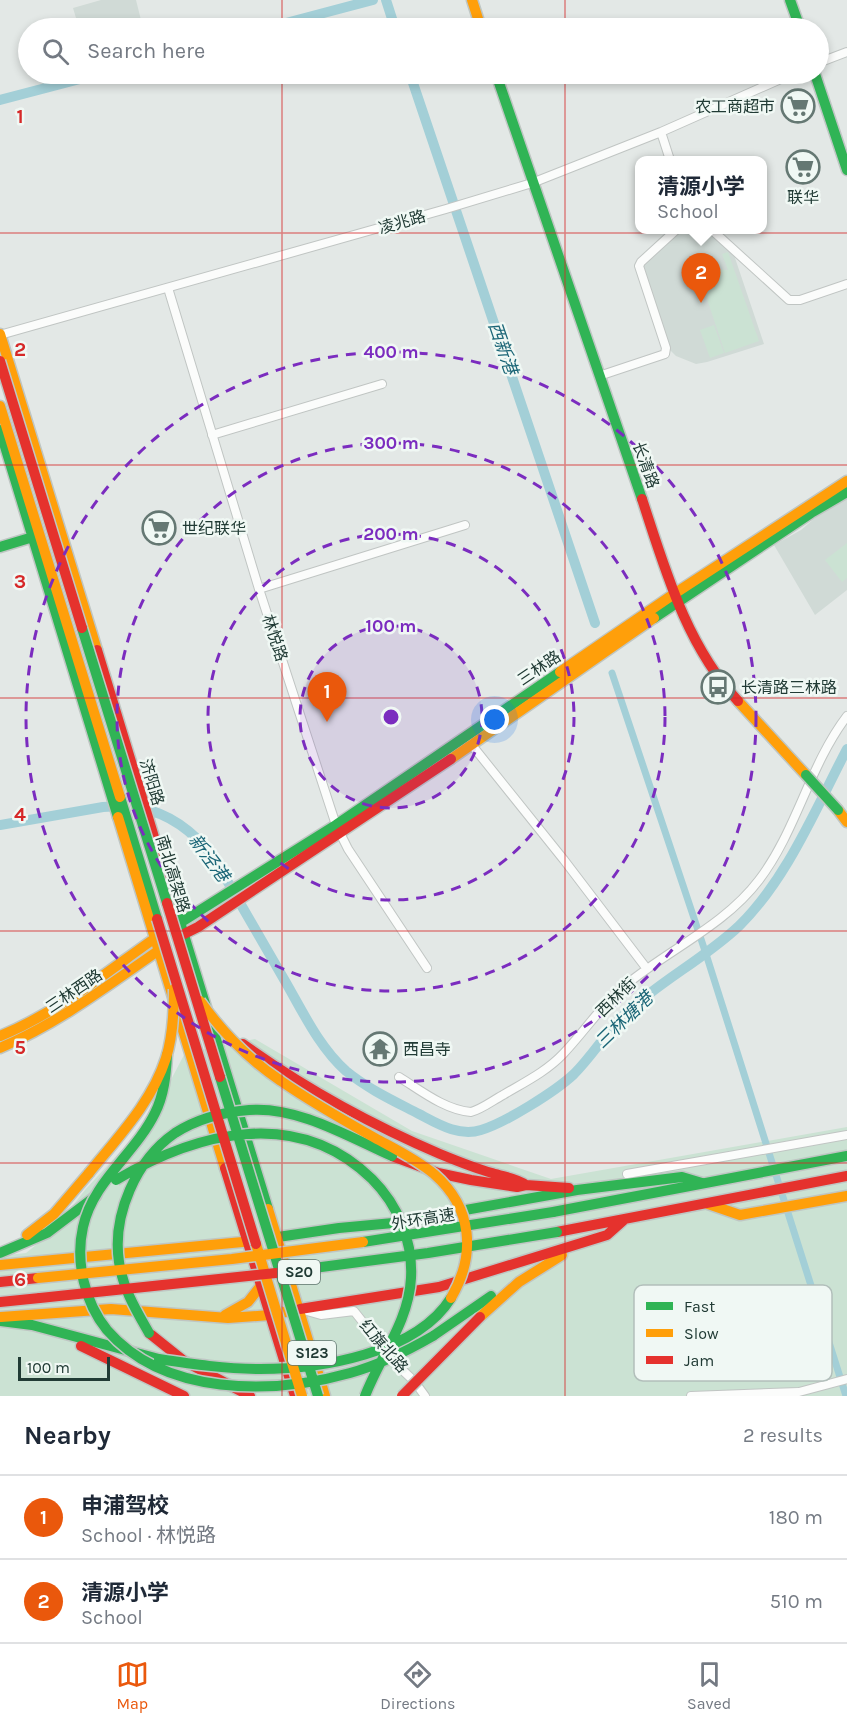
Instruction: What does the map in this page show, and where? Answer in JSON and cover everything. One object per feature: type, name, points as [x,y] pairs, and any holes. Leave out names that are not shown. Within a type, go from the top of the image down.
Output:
[{"type":"main road","points":[[472,0],[478,18]]},
{"type":"main road","points":[[790,0],[796,18]]},
{"type":"main road","name":"长清路","points":[[499,84],[677,599],[699,646],[722,684],[809,775],[847,822]]},
{"type":"main road","points":[[817,84],[847,170]]},
{"type":"main road","name":"济阳路","points":[[0,334],[278,1237]]},
{"type":"main road","name":"南北高架路","points":[[0,361],[318,1396]]},
{"type":"main road","name":"南北高架路","points":[[0,406],[302,1396]]},
{"type":"main road","points":[[0,430],[247,1243]]},
{"type":"main road","name":"三林路","points":[[677,599],[718,567],[847,481]]},
{"type":"main road","name":"三林路","points":[[159,950],[262,885],[338,829],[612,642],[847,492]]},
{"type":"main road","points":[[0,547],[33,537]]},
{"type":"main road","name":"三林路","points":[[155,938],[255,874],[338,829],[471,744],[596,653]]},
{"type":"main road","name":"三林西路","points":[[0,1036],[24,1026],[59,1006],[155,938]]},
{"type":"main road","name":"三林西路","points":[[0,1048],[27,1038],[59,1021],[159,950]]},
{"type":"main road","points":[[175,978],[173,1019],[162,1096],[152,1118],[98,1189],[84,1226],[81,1256],[84,1284],[100,1322],[116,1343],[145,1365],[170,1377],[205,1386],[247,1389],[299,1385],[350,1373],[384,1361],[433,1336],[522,1273],[536,1271]]},
{"type":"main road","points":[[0,1319],[32,1325],[159,1359],[226,1369],[273,1370],[321,1365],[370,1352],[409,1336],[438,1315],[455,1293],[466,1264],[468,1239],[462,1214],[454,1198],[437,1177],[272,1076],[228,1039],[191,985]]},
{"type":"main road","points":[[210,1015],[241,1043],[278,1068],[425,1148],[469,1166],[519,1180],[526,1185]]},
{"type":"main road","points":[[0,1253],[54,1214],[89,1173],[145,1100],[158,1080],[168,1055]]},
{"type":"main road","points":[[250,1396],[196,1370],[172,1355],[149,1333],[130,1305],[120,1273],[117,1239],[123,1206],[136,1176],[157,1149],[184,1129],[215,1115],[248,1110],[271,1111],[294,1116],[392,1156],[454,1177],[517,1187],[526,1185],[567,1187],[577,1190]]},
{"type":"main road","points":[[0,1253],[47,1233],[116,1180],[148,1161],[182,1146],[218,1137],[252,1134],[279,1135],[312,1141],[338,1152],[363,1169],[386,1193],[397,1212],[408,1243],[411,1265],[410,1288],[401,1323],[364,1396]]},
{"type":"main road","name":"外环高速","points":[[0,1282],[298,1252],[426,1234],[847,1156]]},
{"type":"main road","name":"S20","points":[[0,1302],[301,1272],[429,1254],[557,1232],[847,1176]]},
{"type":"main road","points":[[0,1265],[247,1243],[435,1217],[577,1190],[682,1177],[702,1183]]},
{"type":"main road","points":[[706,1203],[740,1215],[847,1196]]},
{"type":"main road","points":[[0,1319],[111,1309],[228,1318],[270,1315],[439,1287],[607,1235],[625,1219]]},
{"type":"main road","name":"S123","points":[[278,1237],[325,1396]]},
{"type":"main road","points":[[402,1396],[505,1294],[536,1271],[586,1241]]},
{"type":"main road","name":"S123","points":[[247,1243],[295,1396]]},
{"type":"main road","points":[[221,1317],[242,1307],[261,1286],[282,1249]]},
{"type":"main road","points":[[61,1333],[68,1339],[184,1396]]},
{"type":"street","points":[[829,59],[847,52]]},
{"type":"street","name":"凌兆路","points":[[0,334],[465,204],[532,183],[661,132],[769,84]]},
{"type":"street","points":[[661,132],[669,156]]},
{"type":"street","points":[[599,376],[665,354],[666,348],[639,266],[672,234]]},
{"type":"street","points":[[716,234],[789,300],[800,300],[847,284]]},
{"type":"street","name":"林悦路","points":[[168,288],[260,589],[338,829],[348,849],[427,968]]},
{"type":"street","points":[[212,435],[382,384]]},
{"type":"street","points":[[260,589],[465,525]]},
{"type":"street","name":"西林街","points":[[399,1077],[434,1099],[463,1111],[473,1112],[554,1063],[617,992],[710,926],[737,904],[760,879],[793,819],[809,775],[847,716]]},
{"type":"street","points":[[471,744],[647,969]]},
{"type":"street","points":[[627,1174],[847,1135]]},
{"type":"street","name":"红旗北路","points":[[300,1309],[321,1315],[354,1311],[396,1364],[414,1380],[425,1396]]},
{"type":"street","points":[[691,1396],[799,1392],[847,1379]]},
{"type":"shaded area","points":[[101,0],[136,0],[140,18],[76,18],[73,8]]},
{"type":"shaded area","points":[[678,234],[712,234],[734,255],[764,344],[696,364],[676,356],[669,349],[641,267]]},
{"type":"shaded area","points":[[847,498],[847,590],[815,615],[774,545],[801,530],[822,512]]},
{"type":"green space","points":[[728,252],[759,341],[725,353],[704,290],[711,274],[718,270],[728,270],[722,254]]},
{"type":"green space","points":[[714,325],[724,353],[710,358],[700,330]]},
{"type":"green space","points":[[847,543],[847,578],[842,582],[825,560]]},
{"type":"green space","points":[[255,1039],[412,1131],[551,1179],[847,1127],[847,1396],[0,1396],[0,1257],[26,1253],[52,1232],[85,1190],[151,1118],[185,1053]]},
{"type":"waterway","points":[[305,18],[373,0]]},
{"type":"waterway","name":"西新港","points":[[386,0],[392,18]]},
{"type":"waterway","points":[[0,100],[61,84]]},
{"type":"waterway","name":"西新港","points":[[413,84],[595,623]]},
{"type":"waterway","points":[[612,673],[706,954],[811,1285]]},
{"type":"waterway","name":"三林塘港","points":[[140,808],[162,815],[182,826],[199,840],[214,858],[312,1029],[336,1062],[372,1089],[434,1122],[457,1131],[473,1132],[516,1114],[566,1081],[581,1067],[623,1016],[739,926],[772,887],[786,865],[847,749]]},
{"type":"waterway","name":"新泾港","points":[[0,825],[103,807],[122,806]]},
{"type":"waterway","points":[[832,1352],[846,1396]]},
{"type":"traffic: fast","points":[[790,0],[796,18]]},
{"type":"traffic: fast","points":[[499,84],[642,499]]},
{"type":"traffic: fast","points":[[818,84],[847,170]]},
{"type":"traffic: fast","points":[[0,430],[118,817]]},
{"type":"traffic: fast","points":[[654,618],[811,513],[847,492]]},
{"type":"traffic: fast","points":[[0,547],[33,537]]},
{"type":"traffic: fast","points":[[82,628],[167,903]]},
{"type":"traffic: fast","points":[[175,926],[336,825],[560,672]]},
{"type":"traffic: fast","points":[[806,775],[838,810]]},
{"type":"traffic: fast","points":[[120,797],[157,919]]},
{"type":"traffic: fast","points":[[168,883],[268,1209]]},
{"type":"traffic: fast","points":[[167,1055],[164,1085],[155,1113],[147,1128],[96,1196],[83,1227],[80,1254],[84,1282],[93,1307],[107,1330],[131,1352],[158,1368],[188,1378],[221,1384],[254,1386],[287,1385],[350,1373],[393,1357],[433,1336]]},
{"type":"traffic: fast","points":[[220,1077],[318,1396]]},
{"type":"traffic: fast","points":[[149,1333],[131,1299],[121,1272],[119,1226],[123,1208],[138,1173],[161,1144],[175,1133],[201,1120],[220,1114],[267,1110],[323,1124],[392,1156]]},
{"type":"traffic: fast","points":[[116,1180],[180,1149],[213,1139],[246,1134],[279,1135],[312,1142],[343,1156],[372,1179],[389,1200],[402,1224],[409,1251],[411,1278],[400,1324],[365,1396]]},
{"type":"traffic: fast","points":[[553,1212],[847,1156]]},
{"type":"traffic: fast","points":[[278,1237],[393,1223],[577,1190],[682,1177],[702,1183]]},
{"type":"traffic: fast","points":[[0,1253],[47,1233],[96,1196]]},
{"type":"traffic: fast","points":[[363,1242],[553,1212]]},
{"type":"traffic: fast","points":[[276,1273],[428,1253],[557,1232]]},
{"type":"traffic: fast","points":[[433,1336],[491,1296]]},
{"type":"traffic: fast","points":[[159,1359],[260,1369],[310,1366],[338,1361],[391,1345],[415,1333],[435,1317],[451,1298]]},
{"type":"traffic: fast","points":[[0,1321],[32,1325],[159,1359]]},
{"type":"traffic: slow","points":[[472,0],[478,18]]},
{"type":"traffic: slow","points":[[0,334],[97,650]]},
{"type":"traffic: slow","points":[[0,406],[120,797]]},
{"type":"traffic: slow","points":[[560,672],[847,481]]},
{"type":"traffic: slow","points":[[451,759],[654,618]]},
{"type":"traffic: slow","points":[[738,701],[806,775]]},
{"type":"traffic: slow","points":[[838,810],[847,822]]},
{"type":"traffic: slow","points":[[118,817],[225,1168]]},
{"type":"traffic: slow","points":[[0,1036],[63,1003],[161,934]]},
{"type":"traffic: slow","points":[[0,1048],[65,1014],[165,946]]},
{"type":"traffic: slow","points":[[89,1173],[133,1118],[160,1074],[170,1041],[174,989]]},
{"type":"traffic: slow","points":[[200,1001],[237,1045],[269,1073],[327,1111],[405,1154],[434,1174],[447,1187],[463,1217],[467,1249],[459,1282],[451,1298]]},
{"type":"traffic: slow","points":[[27,1235],[54,1214],[89,1173]]},
{"type":"traffic: slow","points":[[708,1204],[740,1215],[847,1196]]},
{"type":"traffic: slow","points":[[268,1209],[325,1396]]},
{"type":"traffic: slow","points":[[0,1265],[253,1241]]},
{"type":"traffic: slow","points":[[38,1278],[232,1259],[363,1242]]},
{"type":"traffic: slow","points":[[256,1244],[302,1396]]},
{"type":"traffic: slow","points":[[480,1317],[519,1282],[562,1255]]},
{"type":"traffic: slow","points":[[225,1315],[248,1302],[263,1283]]},
{"type":"traffic: slow","points":[[1,1317],[111,1309],[228,1318],[270,1315],[300,1309]]},
{"type":"traffic: jam","points":[[0,361],[82,628]]},
{"type":"traffic: jam","points":[[642,499],[669,579],[691,631],[704,656],[738,701]]},
{"type":"traffic: jam","points":[[97,650],[168,883]]},
{"type":"traffic: jam","points":[[178,937],[198,927],[451,759]]},
{"type":"traffic: jam","points":[[167,903],[220,1077]]},
{"type":"traffic: jam","points":[[157,919],[256,1244]]},
{"type":"traffic: jam","points":[[243,1044],[314,1090],[389,1131],[459,1162],[526,1185]]},
{"type":"traffic: jam","points":[[392,1156],[438,1173],[471,1180],[517,1187],[526,1185],[569,1188]]},
{"type":"traffic: jam","points":[[225,1168],[295,1396]]},
{"type":"traffic: jam","points":[[557,1232],[847,1176]]},
{"type":"traffic: jam","points":[[300,1309],[439,1287],[607,1235],[625,1219]]},
{"type":"traffic: jam","points":[[40,1298],[276,1273]]},
{"type":"traffic: jam","points":[[0,1282],[38,1278]]},
{"type":"traffic: jam","points":[[0,1302],[40,1298]]},
{"type":"traffic: jam","points":[[402,1396],[480,1317]]},
{"type":"traffic: jam","points":[[149,1333],[184,1361],[250,1396]]},
{"type":"traffic: jam","points":[[81,1346],[184,1396]]},
{"type":"place","name":"农工商超市","points":[[798,106]]},
{"type":"place","name":"联华","points":[[803,167]]},
{"type":"place","name":"清源小学","points":[[701,303]]},
{"type":"place","name":"世纪联华","points":[[159,528]]},
{"type":"place","name":"长清路三林路","points":[[718,687]]},
{"type":"place","name":"申浦驾校","points":[[327,722]]},
{"type":"place","name":"西昌寺","points":[[380,1049]]}]
